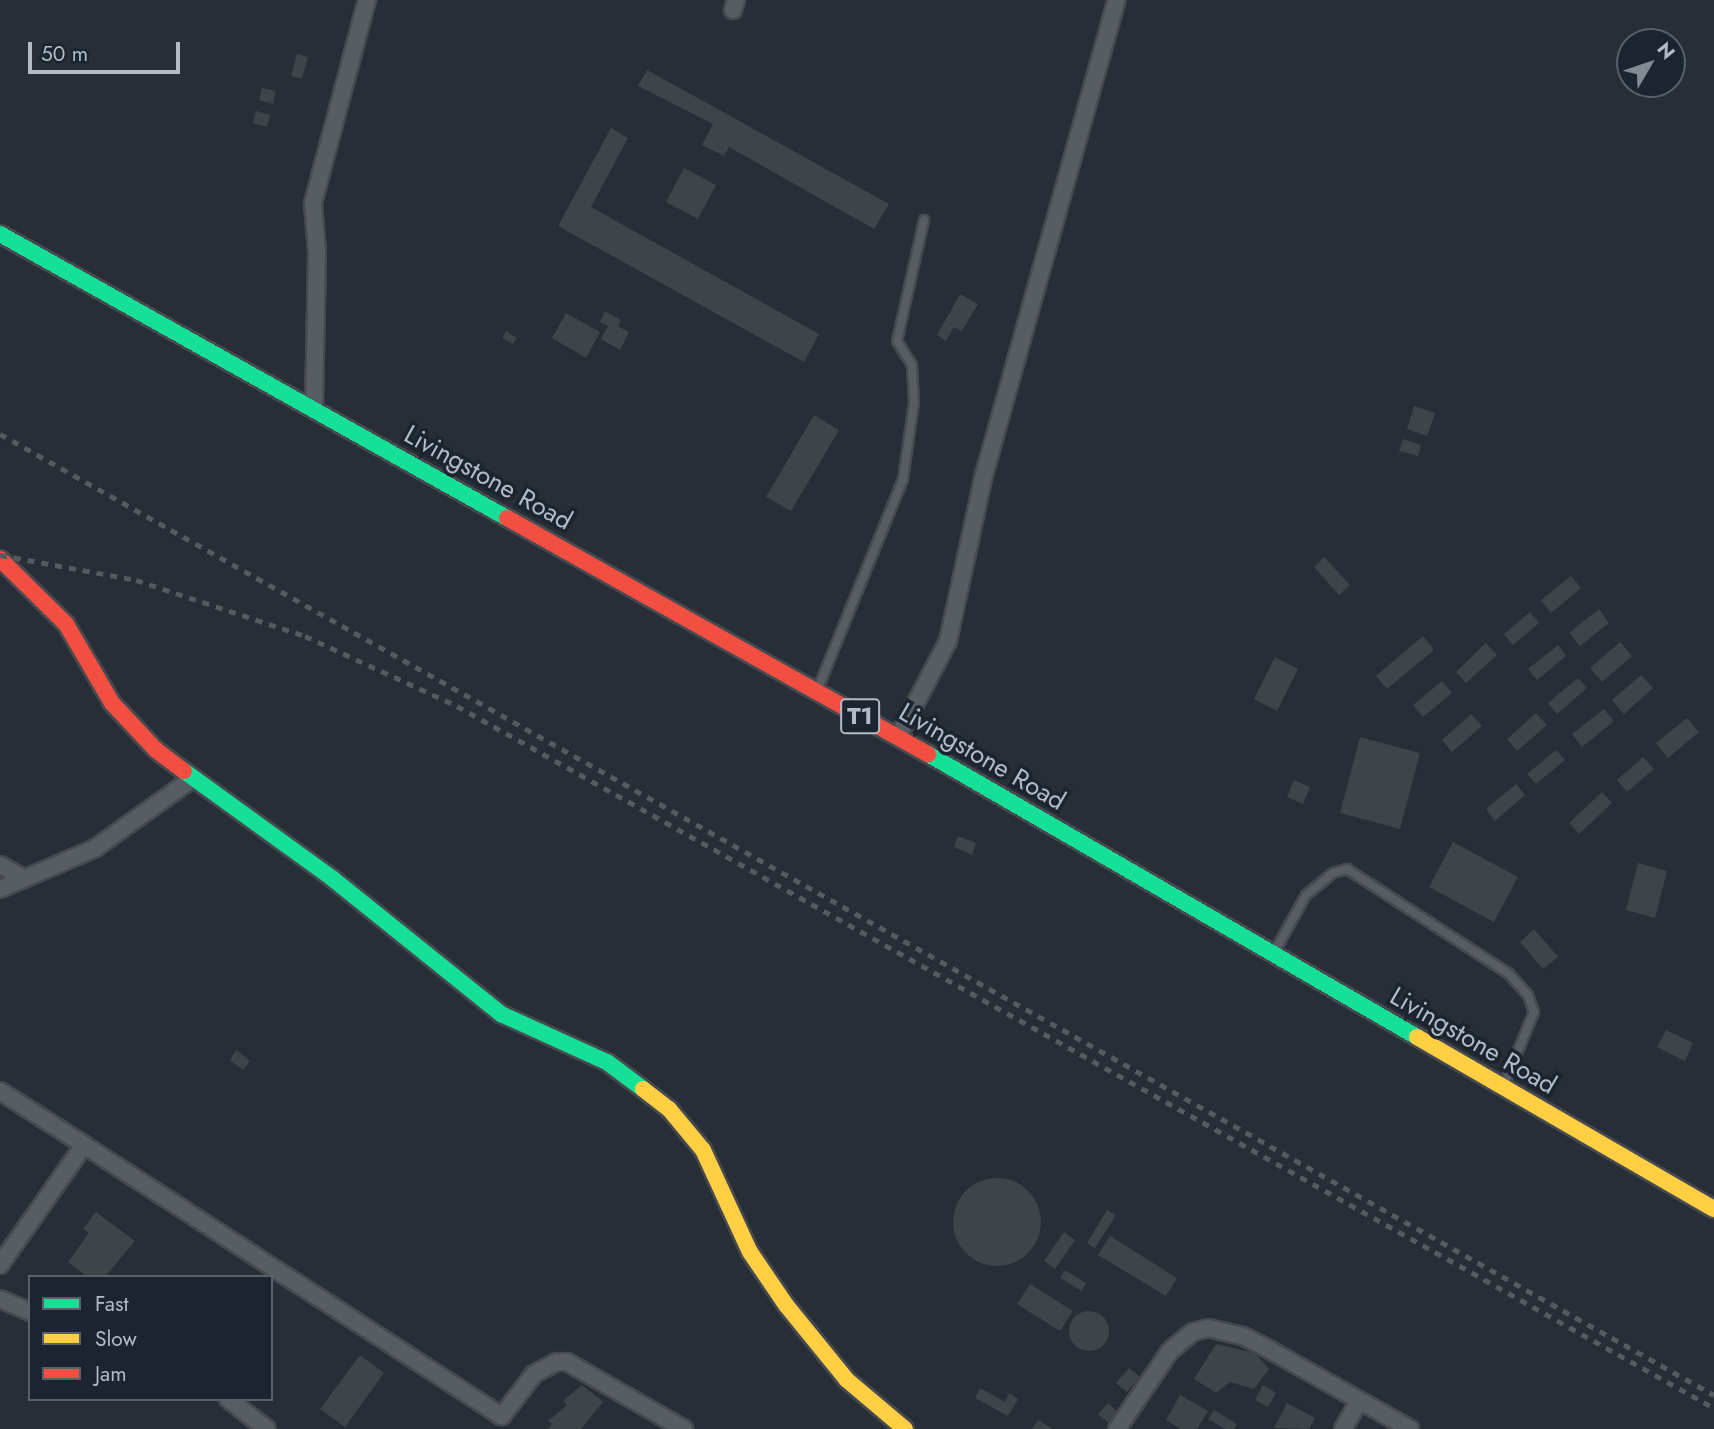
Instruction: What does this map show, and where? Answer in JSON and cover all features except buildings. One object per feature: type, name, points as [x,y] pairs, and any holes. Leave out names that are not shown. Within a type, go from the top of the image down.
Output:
[{"type":"main road","name":"Livingstone Road","points":[[0,234],[898,737],[1714,1209]]},
{"type":"main road","points":[[2,564],[72,632],[119,712],[192,779],[333,879],[501,1014],[607,1062],[669,1109],[703,1150],[750,1252],[786,1305],[847,1380],[905,1429]]},
{"type":"street","points":[[314,409],[317,252],[313,203],[367,0]]},
{"type":"street","points":[[898,737],[948,641],[984,474],[1116,0]]},
{"type":"street","points":[[0,888],[94,849],[192,779]]},
{"type":"street","points":[[0,865],[24,879]]},
{"type":"street","points":[[0,1091],[85,1145],[497,1422],[534,1374],[549,1364],[567,1362],[684,1429]]},
{"type":"street","points":[[0,1265],[85,1145]]},
{"type":"street","points":[[0,1299],[28,1311]]},
{"type":"street","points":[[1117,1429],[1170,1351],[1193,1332],[1208,1328],[1243,1336],[1410,1429]]},
{"type":"street","points":[[231,1401],[267,1429]]},
{"type":"street","points":[[1343,1429],[1359,1401]]},
{"type":"lane","points":[[816,692],[903,479],[914,403],[912,365],[897,341],[924,220]]},
{"type":"lane","points":[[1273,954],[1306,894],[1333,873],[1347,869],[1510,974],[1528,995],[1534,1012],[1503,1087]]},
{"type":"railway","points":[[0,434],[1714,1395]]},
{"type":"railway","points":[[0,555],[136,580],[305,636],[457,706],[1714,1408]]},
{"type":"traffic: fast","points":[[0,234],[507,518]]},
{"type":"traffic: fast","points":[[928,754],[1417,1037]]},
{"type":"traffic: fast","points":[[184,771],[333,879],[501,1014],[607,1062],[643,1089]]},
{"type":"traffic: slow","points":[[1417,1037],[1714,1209]]},
{"type":"traffic: slow","points":[[643,1089],[669,1109],[703,1150],[750,1252],[786,1305],[847,1380],[905,1429]]},
{"type":"traffic: jam","points":[[507,518],[928,754]]},
{"type":"traffic: jam","points":[[0,559],[66,624],[112,703],[156,750],[184,771]]}]
